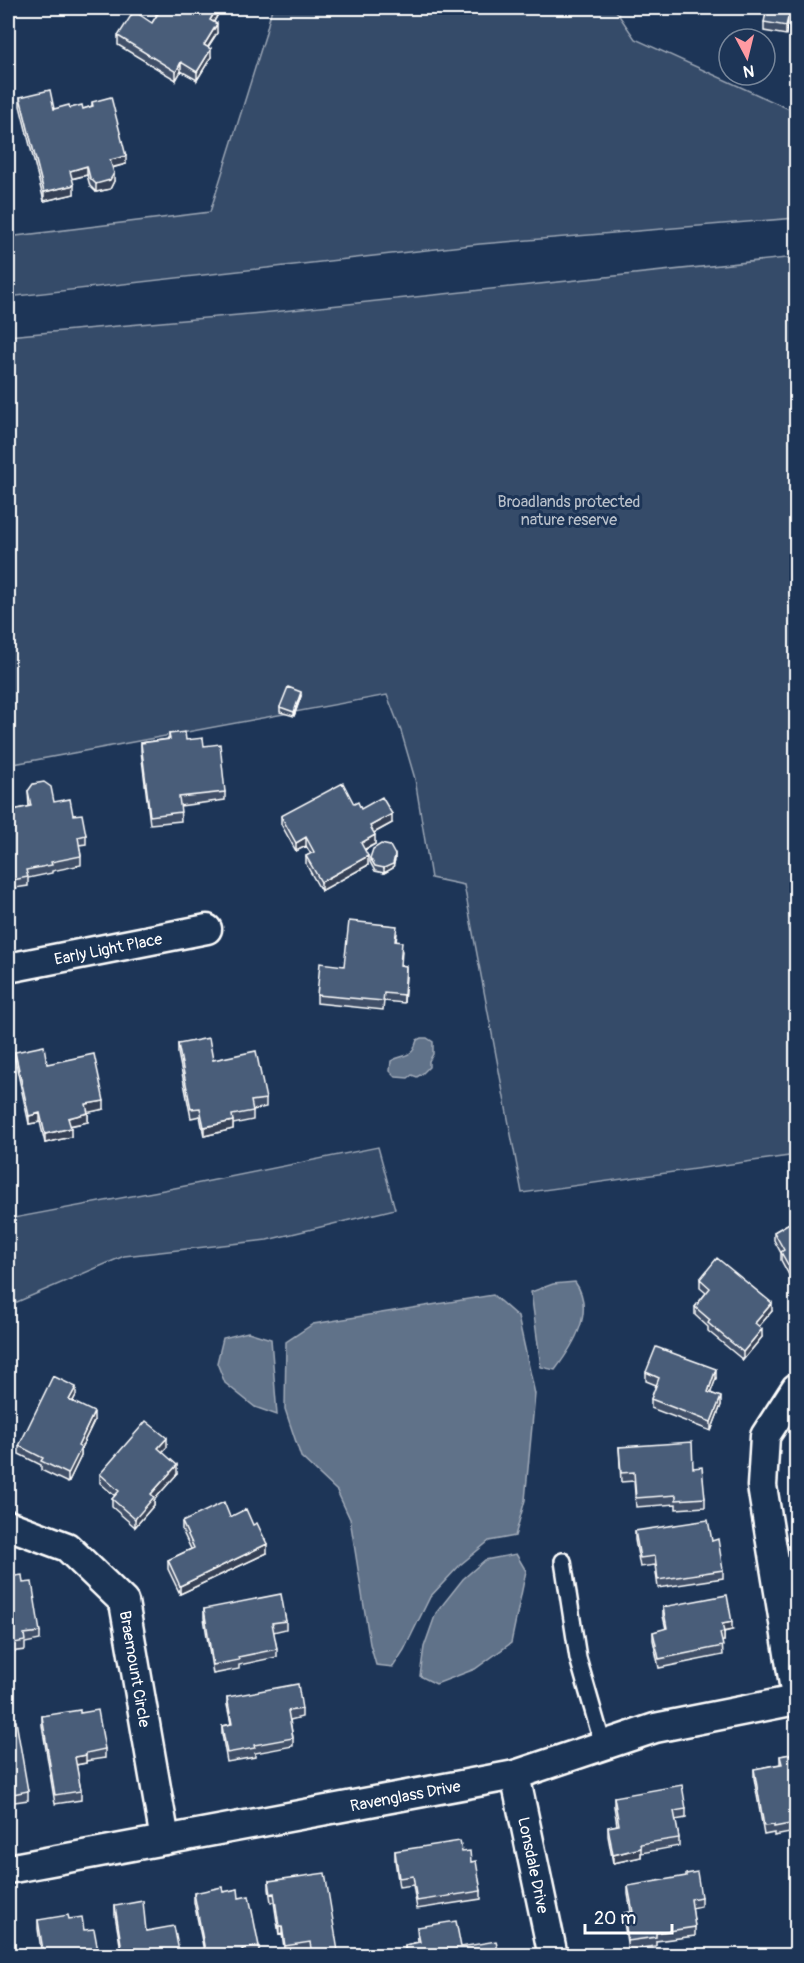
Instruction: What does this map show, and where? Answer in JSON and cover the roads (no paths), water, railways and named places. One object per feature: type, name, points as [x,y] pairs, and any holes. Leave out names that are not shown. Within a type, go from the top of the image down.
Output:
[{"type":"street","name":"Early Light Place","points":[[8,968],[207,929]]},
{"type":"street","name":"Ravenglass Drive","points":[[8,1869],[515,1775],[655,1728],[796,1698],[762,1486],[765,1436],[796,1388]]},
{"type":"street","name":"Braemount Circle","points":[[8,1525],[67,1547],[124,1602],[165,1840]]},
{"type":"street","name":"Lonsdale Drive","points":[[515,1775],[553,1956]]},
{"type":"lane","points":[[563,1561],[578,1658],[603,1745]]},
{"type":"park label","name":"Broadlands protected nature reserve","points":[[569,510]]}]
